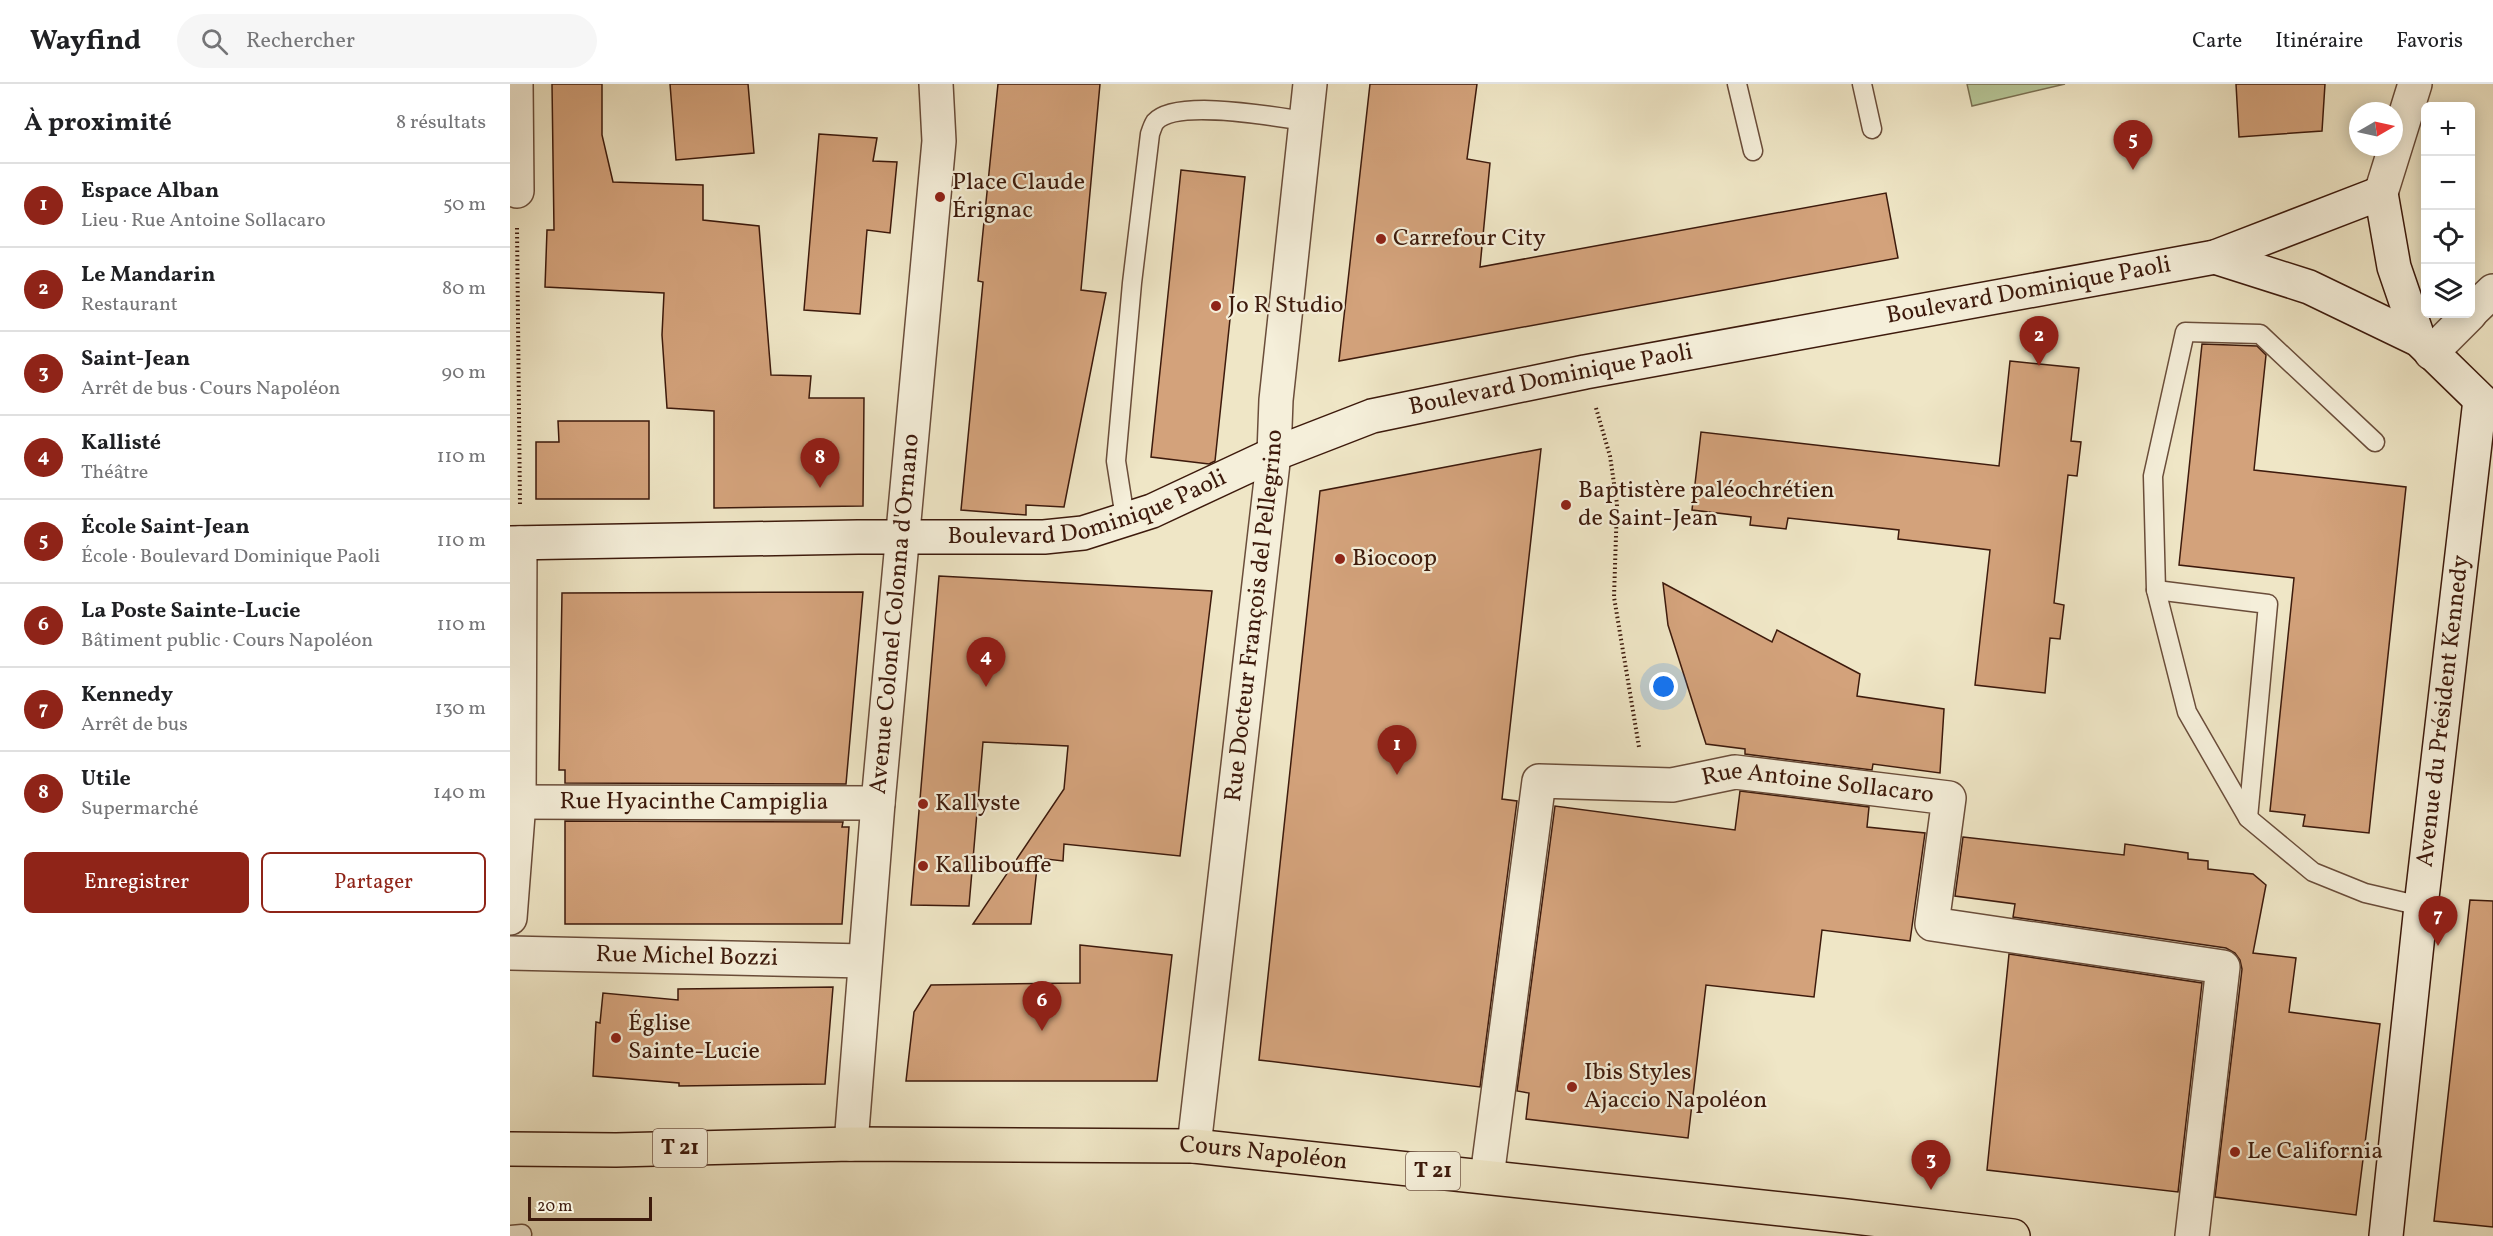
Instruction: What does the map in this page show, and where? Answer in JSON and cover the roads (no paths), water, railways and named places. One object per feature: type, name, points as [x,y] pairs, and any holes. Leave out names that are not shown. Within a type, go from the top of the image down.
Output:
[{"type":"main road","name":"Cours Napoléon","points":[[510,1149],[616,1150],[850,1144],[1194,1146],[2013,1236]]},
{"type":"street","points":[[516,84],[517,191]]},
{"type":"street","name":"Avenue Colonel Colonna d'Ornano","points":[[850,1144],[878,803],[939,141],[936,84]]},
{"type":"street","name":"Rue Docteur François del Pellegrino","points":[[1194,1146],[1274,454],[1276,400],[1310,84]]},
{"type":"street","points":[[2415,84],[2381,193],[2394,267],[2425,346]]},
{"type":"street","name":"Boulevard Dominique Paoli","points":[[515,543],[1044,537],[1083,534],[1191,494],[1274,454],[1372,416],[1585,372],[2215,257],[2381,193]]},
{"type":"street","points":[[2215,257],[2309,286],[2425,346],[2487,406]]},
{"type":"street","points":[[2475,308],[2493,291]]},
{"type":"street","points":[[2425,346],[2463,318]]},
{"type":"street","name":"Avenue du Président Kennedy","points":[[2386,1236],[2421,906],[2487,406]]},
{"type":"street","points":[[510,918],[514,802],[515,543]]},
{"type":"street","name":"Rue Antoine Sollacaro","points":[[1487,1177],[1539,781],[1672,785],[1735,772],[1949,798],[1932,924],[2223,967],[2192,1236]]},
{"type":"street","name":"Rue Hyacinthe Campiglia","points":[[514,802],[878,803]]},
{"type":"street","name":"Rue Michel Bozzi","points":[[510,953],[865,961]]},
{"type":"lane","points":[[1737,84],[1752,151]]},
{"type":"lane","points":[[1862,84],[1872,129]]},
{"type":"lane","points":[[1125,518],[1116,461],[1132,283],[1150,134],[1155,122],[1170,113],[1196,110],[1243,112],[1305,121]]},
{"type":"lane","points":[[2375,442],[2260,334],[2185,332],[2153,476],[2156,590],[2187,712],[2248,818],[2313,872],[2365,893],[2421,906]]},
{"type":"lane","points":[[2156,590],[2268,604],[2248,818]]},
{"type":"place","name":"École Saint-Jean","points":[[2133,170]]},
{"type":"place","name":"Place Claude Érignac","points":[[940,197]]},
{"type":"place","name":"Carrefour City","points":[[1381,239]]},
{"type":"place","name":"Jo R Studio","points":[[1216,306]]},
{"type":"place","name":"Le Mandarin","points":[[2039,366]]},
{"type":"place","name":"Utile","points":[[820,488]]},
{"type":"place","name":"Baptistère paléochrétien de Saint-Jean","points":[[1566,505]]},
{"type":"place","name":"Biocoop","points":[[1340,559]]},
{"type":"place","name":"Kallisté","points":[[986,687]]},
{"type":"place","name":"Espace Alban","points":[[1397,775]]},
{"type":"place","name":"Kallyste","points":[[923,804]]},
{"type":"place","name":"Kallibouffe","points":[[923,866]]},
{"type":"place","name":"Kennedy","points":[[2438,946]]},
{"type":"place","name":"La Poste Sainte-Lucie","points":[[1042,1031]]},
{"type":"place","name":"Église Sainte-Lucie","points":[[616,1038]]},
{"type":"place","name":"Ibis Styles Ajaccio Napoléon","points":[[1572,1087]]},
{"type":"place","name":"Le California","points":[[2235,1152]]},
{"type":"place","name":"Saint-Jean","points":[[1931,1190]]}]
